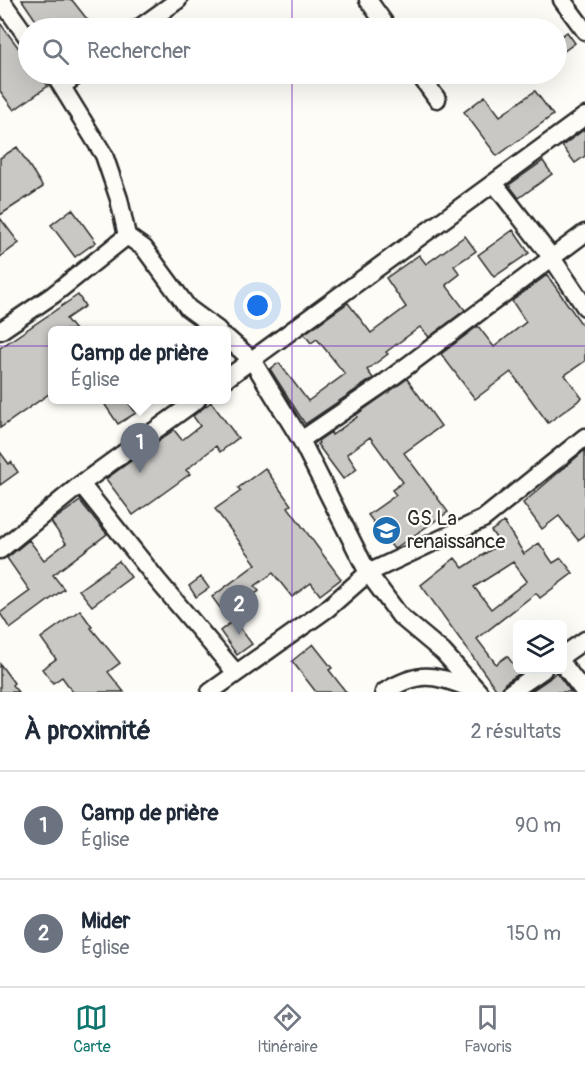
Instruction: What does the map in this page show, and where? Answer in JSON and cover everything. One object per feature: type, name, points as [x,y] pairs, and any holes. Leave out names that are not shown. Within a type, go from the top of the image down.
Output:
[{"type":"street","points":[[1,0],[18,24]]},
{"type":"street","points":[[368,0],[381,18]]},
{"type":"street","points":[[562,0],[585,30]]},
{"type":"street","points":[[152,18],[172,2]]},
{"type":"street","points":[[60,84],[104,155],[119,199],[127,236],[144,248],[188,308],[213,326]]},
{"type":"street","points":[[426,84],[437,99]]},
{"type":"street","points":[[231,375],[585,116]]},
{"type":"street","points":[[494,183],[552,258],[585,307]]},
{"type":"street","points":[[301,440],[383,384],[585,233]]},
{"type":"street","points":[[0,331],[53,295],[127,236]]},
{"type":"street","points":[[231,342],[252,360],[301,440],[368,573],[400,616],[443,652],[478,691]]},
{"type":"street","points":[[0,550],[81,484],[190,404]]},
{"type":"street","points":[[210,692],[327,609],[368,573],[483,519],[585,437]]},
{"type":"street","points":[[81,484],[158,581],[236,673]]},
{"type":"street","points":[[567,653],[585,640]]},
{"type":"street","points":[[567,670],[584,692]]},
{"type":"street","points":[[511,692],[536,674]]},
{"type":"street","points":[[384,692],[404,680],[419,676],[434,676],[478,691]]},
{"type":"building","points":[[22,0],[72,0],[86,18],[34,18]]},
{"type":"building","points":[[0,23],[18,47],[18,84],[46,84],[48,86],[14,110],[0,91]]},
{"type":"building","points":[[567,32],[575,43],[567,49]]},
{"type":"building","points":[[535,91],[553,115],[497,156],[464,112],[485,96],[500,116]]},
{"type":"building","points":[[585,129],[585,156],[575,163],[562,146]]},
{"type":"building","points":[[17,147],[43,187],[0,215],[0,158]]},
{"type":"building","points":[[543,161],[552,174],[519,198],[509,185]]},
{"type":"building","points":[[72,209],[96,242],[75,257],[51,225]]},
{"type":"building","points":[[0,218],[19,243],[0,257]]},
{"type":"building","points":[[513,230],[529,253],[494,277],[478,255]]},
{"type":"building","points":[[465,236],[476,251],[454,266],[460,274],[446,285],[465,310],[429,337],[420,327],[386,352],[388,354],[367,370],[373,378],[305,424],[270,369],[279,363],[308,401],[345,374],[317,339],[311,343],[304,334],[348,303],[371,333],[406,307],[386,278],[419,255],[426,264]]},
{"type":"building","points":[[547,275],[585,329],[585,361],[565,375],[582,398],[548,423],[511,372],[475,399],[441,354],[478,326],[494,347],[526,322],[512,301]]},
{"type":"building","points":[[78,295],[85,306],[66,319],[72,326],[48,326],[48,394],[0,428],[0,348]]},
{"type":"building","points":[[407,379],[441,426],[404,453],[448,512],[394,549],[368,515],[396,495],[392,490],[403,482],[370,437],[347,454],[357,469],[343,479],[317,444],[318,441],[331,432],[332,435]]},
{"type":"building","points":[[104,404],[130,404],[136,413],[118,424]]},
{"type":"building","points":[[208,404],[212,404],[238,438],[220,452],[216,446],[186,470],[190,474],[133,515],[106,479],[174,430],[182,440],[200,426],[193,416]]},
{"type":"building","points":[[585,450],[585,535],[578,540],[559,516],[542,529],[523,503]]},
{"type":"building","points":[[0,452],[18,472],[0,485]]},
{"type":"building","points":[[265,468],[291,505],[288,507],[341,579],[320,595],[311,583],[292,597],[273,573],[255,586],[259,591],[226,616],[212,597],[256,564],[215,509],[241,491],[238,488]]},
{"type":"building","points":[[80,501],[107,534],[53,575],[64,589],[10,629],[0,613],[30,591],[7,558],[29,540],[44,560],[66,543],[51,522]]},
{"type":"building","points":[[504,522],[524,554],[539,543],[553,563],[561,558],[573,573],[540,598],[536,593],[477,639],[496,664],[507,656],[513,664],[513,674],[518,674],[505,683],[501,692],[498,692],[421,585],[455,558],[463,568],[499,542],[491,531]],"holes":[[[513,562],[527,581],[491,609],[474,587]]]},
{"type":"building","points":[[119,561],[131,577],[92,606],[79,590]]},
{"type":"building","points":[[201,577],[209,588],[196,597],[189,586]]},
{"type":"building","points":[[80,610],[91,628],[120,663],[108,672],[124,692],[73,692],[62,677],[53,683],[42,669],[56,659],[41,638]]},
{"type":"building","points":[[234,620],[252,644],[237,655],[220,631]]},
{"type":"building","points":[[313,644],[332,668],[329,670],[346,692],[316,692],[292,661]]},
{"type":"building","points":[[0,664],[14,683],[12,685],[18,692],[0,692]]},
{"type":"building","points":[[558,674],[571,692],[530,692]]},
{"type":"place","name":"Camp de prière","points":[[140,473]]},
{"type":"place","name":"GS La renaissance","points":[[386,530]]},
{"type":"place","name":"Mider","points":[[239,635]]}]
